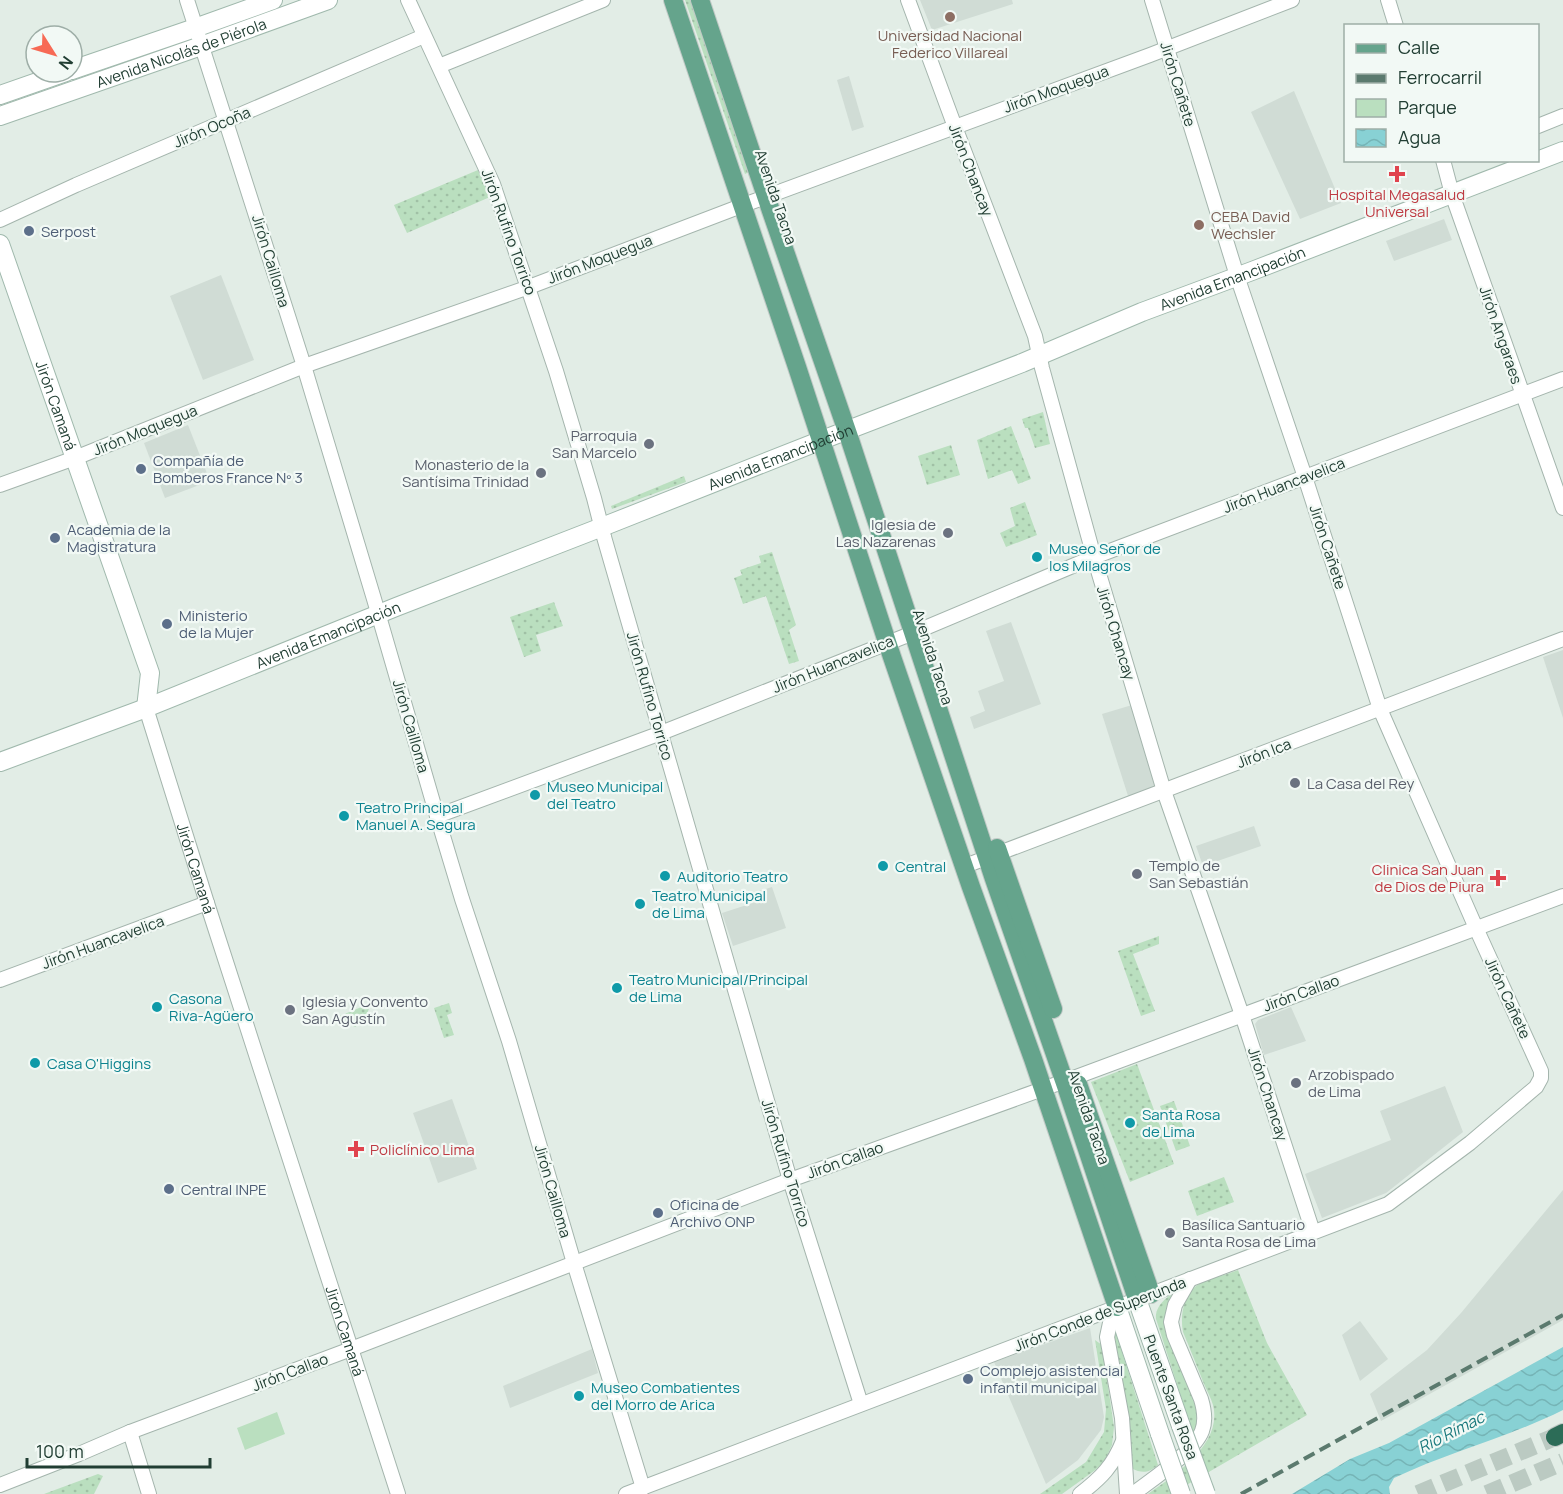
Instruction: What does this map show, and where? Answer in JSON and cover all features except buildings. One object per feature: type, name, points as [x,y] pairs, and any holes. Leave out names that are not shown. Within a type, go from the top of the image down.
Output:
[{"type":"main road","name":"Avenida Nicolás de Piérola","points":[[84,66],[273,0]]},
{"type":"main road","name":"Avenida Nicolás de Piérola","points":[[0,116],[328,0]]},
{"type":"main road","points":[[672,0],[822,440],[884,644],[965,866],[1117,1308]]},
{"type":"main road","name":"Avenida Tacna","points":[[700,0],[851,428],[1143,1302]]},
{"type":"main road","name":"Avenida Tacna","points":[[709,0],[770,195]]},
{"type":"main road","points":[[0,95],[32,84]]},
{"type":"main road","name":"Avenida Emancipación","points":[[1539,160],[1563,151]]},
{"type":"main road","name":"Avenida Emancipación","points":[[0,762],[146,708],[378,614],[1039,355],[1142,312],[1535,162]]},
{"type":"main road","name":"Jirón Camaná","points":[[0,244],[150,673],[146,708]]},
{"type":"main road","name":"Puente Santa Rosa","points":[[1143,1302],[1181,1426],[1206,1494]]},
{"type":"main road","name":"Puente Santa Rosa","points":[[1117,1308],[1181,1494]]},
{"type":"street","name":"Jirón Cailloma","points":[[187,0],[304,366],[462,899],[509,1041],[643,1488]]},
{"type":"street","name":"Jirón Rufino Torrico","points":[[408,0],[491,179],[529,287],[602,527],[790,1180],[861,1404]]},
{"type":"street","points":[[439,66],[603,0]]},
{"type":"street","name":"Jirón Chancay","points":[[908,0],[1033,328],[1094,557],[1164,791],[1242,1015],[1313,1232]]},
{"type":"street","name":"Jirón Cañete","points":[[1152,0],[1237,276],[1380,709],[1541,1071],[1541,1078]]},
{"type":"street","name":"Jirón Moquegua","points":[[0,485],[75,458],[304,366],[529,287],[1292,0]]},
{"type":"street","points":[[1388,0],[1395,24]]},
{"type":"street","name":"Jirón Ocoña","points":[[0,220],[76,185],[424,36]]},
{"type":"street","points":[[1539,126],[1563,116]]},
{"type":"street","name":"Jirón Angaraes","points":[[1445,162],[1452,194],[1563,508]]},
{"type":"street","name":"Jirón Huancavelica","points":[[437,816],[661,732],[918,631],[1094,557],[1563,379]]},
{"type":"street","name":"Jirón Ica","points":[[965,866],[1563,639]]},
{"type":"street","name":"Jirón Camaná","points":[[146,708],[398,1494]]},
{"type":"street","name":"Jirón Callao","points":[[0,1485],[130,1432],[790,1180],[1563,896]]},
{"type":"street","name":"Jirón Huancavelica","points":[[0,980],[207,903]]},
{"type":"street","name":"Jirón Conde de Superunda","points":[[626,1494],[1117,1308],[1143,1302],[1190,1279],[1388,1204],[1470,1143],[1536,1087],[1541,1078]]},
{"type":"street","points":[[1133,1494],[1167,1469],[1191,1446],[1204,1426],[1201,1399],[1174,1335],[1171,1322],[1175,1305],[1190,1279]]},
{"type":"street","points":[[1117,1308],[1107,1337],[1124,1439],[1127,1494]]},
{"type":"street","points":[[130,1432],[149,1494]]},
{"type":"street","points":[[1080,1494],[1100,1478],[1112,1464],[1124,1439]]},
{"type":"shaded area","name":"Universidad Nacional Federico Villareal","points":[[920,0],[1012,0],[1013,4],[932,30]]},
{"type":"shaded area","points":[[849,76],[864,127],[852,131],[837,80]]},
{"type":"shaded area","points":[[1294,91],[1341,203],[1300,219],[1251,112]]},
{"type":"shaded area","points":[[1444,219],[1452,240],[1394,261],[1386,241]]},
{"type":"shaded area","points":[[221,275],[254,360],[203,380],[170,296]]},
{"type":"shaded area","points":[[188,425],[210,481],[165,498],[144,443]]},
{"type":"shaded area","points":[[1011,622],[1041,704],[974,729],[970,717],[985,711],[978,691],[1004,681],[986,631]]},
{"type":"shaded area","points":[[1563,650],[1563,718],[1543,657]]},
{"type":"shaded area","points":[[1132,705],[1156,790],[1129,799],[1102,714]]},
{"type":"shaded area","points":[[1254,826],[1261,846],[1203,866],[1196,846]]},
{"type":"shaded area","points":[[772,887],[786,928],[733,946],[722,913],[759,901],[756,892]]},
{"type":"shaded area","points":[[1291,1007],[1306,1041],[1264,1055],[1255,1024],[1258,1020]]},
{"type":"shaded area","points":[[1445,1086],[1463,1132],[1386,1193],[1322,1218],[1305,1174],[1391,1140],[1380,1111]]},
{"type":"shaded area","points":[[452,1099],[477,1169],[438,1183],[413,1113]]},
{"type":"shaded area","points":[[1563,1190],[1563,1320],[1381,1421],[1370,1394],[1427,1350],[1461,1313]]},
{"type":"shaded area","points":[[1360,1321],[1388,1359],[1360,1381],[1342,1335]]},
{"type":"shaded area","points":[[1090,1328],[1104,1417],[1101,1430],[1078,1460],[1046,1484],[994,1362]]},
{"type":"shaded area","points":[[592,1349],[598,1373],[510,1408],[503,1386]]},
{"type":"green space","points":[[685,0],[691,0],[749,172],[745,174]]},
{"type":"green space","points":[[478,170],[490,197],[407,233],[394,205]]},
{"type":"green space","points":[[1043,412],[1050,444],[1035,448],[1022,419]]},
{"type":"green space","points":[[1011,426],[1031,479],[1018,484],[1012,470],[988,479],[977,440]]},
{"type":"green space","points":[[951,445],[960,475],[927,485],[918,456]]},
{"type":"green space","points":[[684,476],[686,482],[612,509],[611,506]]},
{"type":"green space","points":[[1025,502],[1037,535],[1006,547],[1000,533],[1015,526],[1010,508]]},
{"type":"green space","points":[[772,552],[796,625],[789,630],[799,661],[789,664],[766,596],[743,604],[734,578],[742,575],[740,570],[761,563],[759,556]]},
{"type":"green space","points":[[554,602],[563,626],[536,635],[541,651],[524,657],[510,617]]},
{"type":"green space","points":[[1159,936],[1159,944],[1133,954],[1155,1011],[1141,1016],[1118,951]]},
{"type":"green space","points":[[371,1003],[364,1022],[355,1027],[335,1018]]},
{"type":"green space","points":[[449,1003],[452,1013],[447,1015],[454,1035],[444,1038],[434,1008]]},
{"type":"green space","points":[[1137,1064],[1174,1164],[1130,1182],[1091,1082]]},
{"type":"green space","points":[[1174,1101],[1190,1146],[1176,1151],[1160,1106]]},
{"type":"green space","points":[[1224,1177],[1234,1202],[1197,1216],[1188,1191]]},
{"type":"green space","points":[[1238,1270],[1267,1343],[1307,1415],[1171,1494],[1148,1494],[1171,1478],[1194,1457],[1211,1433],[1214,1419],[1212,1402],[1183,1332],[1182,1313],[1185,1301],[1196,1286]]},
{"type":"green space","points":[[1177,1291],[1171,1302],[1196,1403],[1197,1424],[1193,1434],[1156,1319],[1157,1310],[1162,1302]]},
{"type":"green space","points":[[1115,1330],[1158,1465],[1145,1472],[1131,1468],[1130,1428],[1112,1334]]},
{"type":"green space","points":[[1095,1340],[1102,1345],[1114,1427],[1112,1445],[1104,1462],[1062,1494],[1040,1494],[1086,1462],[1104,1432],[1106,1409]]},
{"type":"green space","points":[[277,1412],[285,1434],[245,1450],[237,1428]]},
{"type":"green space","points":[[98,1474],[103,1476],[94,1494],[44,1494]]},
{"type":"water","name":"Río Rímac","points":[[1563,1347],[1563,1410],[1394,1478],[1389,1487],[1390,1494],[1292,1494],[1350,1459],[1389,1443]]},
{"type":"tunnel","points":[[1418,1494],[1555,1437]]},
{"type":"tunnel","points":[[1487,1494],[1563,1462]]},
{"type":"railway","points":[[1241,1494],[1563,1315]]},
{"type":"place","name":"Universidad Nacional Federico Villareal","points":[[950,17]]},
{"type":"place","name":"Hospital Megasalud Universal","points":[[1397,174]]},
{"type":"place","name":"CEBA David Wechsler","points":[[1199,225]]},
{"type":"place","name":"Serpost","points":[[29,231]]},
{"type":"place","name":"Parroquia San Marcelo","points":[[649,444]]},
{"type":"place","name":"Compañía de Bomberos France Nº 3","points":[[141,469]]},
{"type":"place","name":"Monasterio de la Santísima Trinidad","points":[[541,473]]},
{"type":"place","name":"Iglesia de Las Nazarenas","points":[[948,533]]},
{"type":"place","name":"Academia de la Magistratura","points":[[55,538]]},
{"type":"place","name":"Museo Señor de los Milagros","points":[[1037,557]]},
{"type":"place","name":"Ministerio de la Mujer","points":[[167,624]]},
{"type":"place","name":"La Casa del Rey","points":[[1295,783]]},
{"type":"place","name":"Museo Municipal del Teatro","points":[[535,795]]},
{"type":"place","name":"Teatro Principal Manuel A. Segura","points":[[344,816]]},
{"type":"place","name":"Central","points":[[883,866]]},
{"type":"place","name":"Templo de San Sebastián","points":[[1137,874]]},
{"type":"place","name":"Auditorio Teatro","points":[[665,876]]},
{"type":"place","name":"Clinica San Juan de Dios de Piura","points":[[1498,878]]},
{"type":"place","name":"Teatro Municipal de Lima","points":[[640,904]]},
{"type":"place","name":"Teatro Municipal/Principal de Lima","points":[[617,988]]},
{"type":"place","name":"Casona Riva-Agüero","points":[[157,1007]]},
{"type":"place","name":"Iglesia y Convento San Agustín","points":[[290,1010]]},
{"type":"place","name":"Casa O'Higgins","points":[[35,1063]]},
{"type":"place","name":"Arzobispado de Lima","points":[[1296,1083]]},
{"type":"place","name":"Santa Rosa de Lima","points":[[1130,1123]]},
{"type":"place","name":"Policlínico Lima","points":[[356,1149]]},
{"type":"place","name":"Central INPE","points":[[169,1189]]},
{"type":"place","name":"Oficina de Archivo ONP","points":[[658,1213]]},
{"type":"place","name":"Basílica Santuario Santa Rosa de Lima","points":[[1170,1233]]},
{"type":"place","name":"Complejo asistencial infantil municipal","points":[[968,1379]]},
{"type":"place","name":"Museo Combatientes del Morro de Arica","points":[[579,1396]]}]
